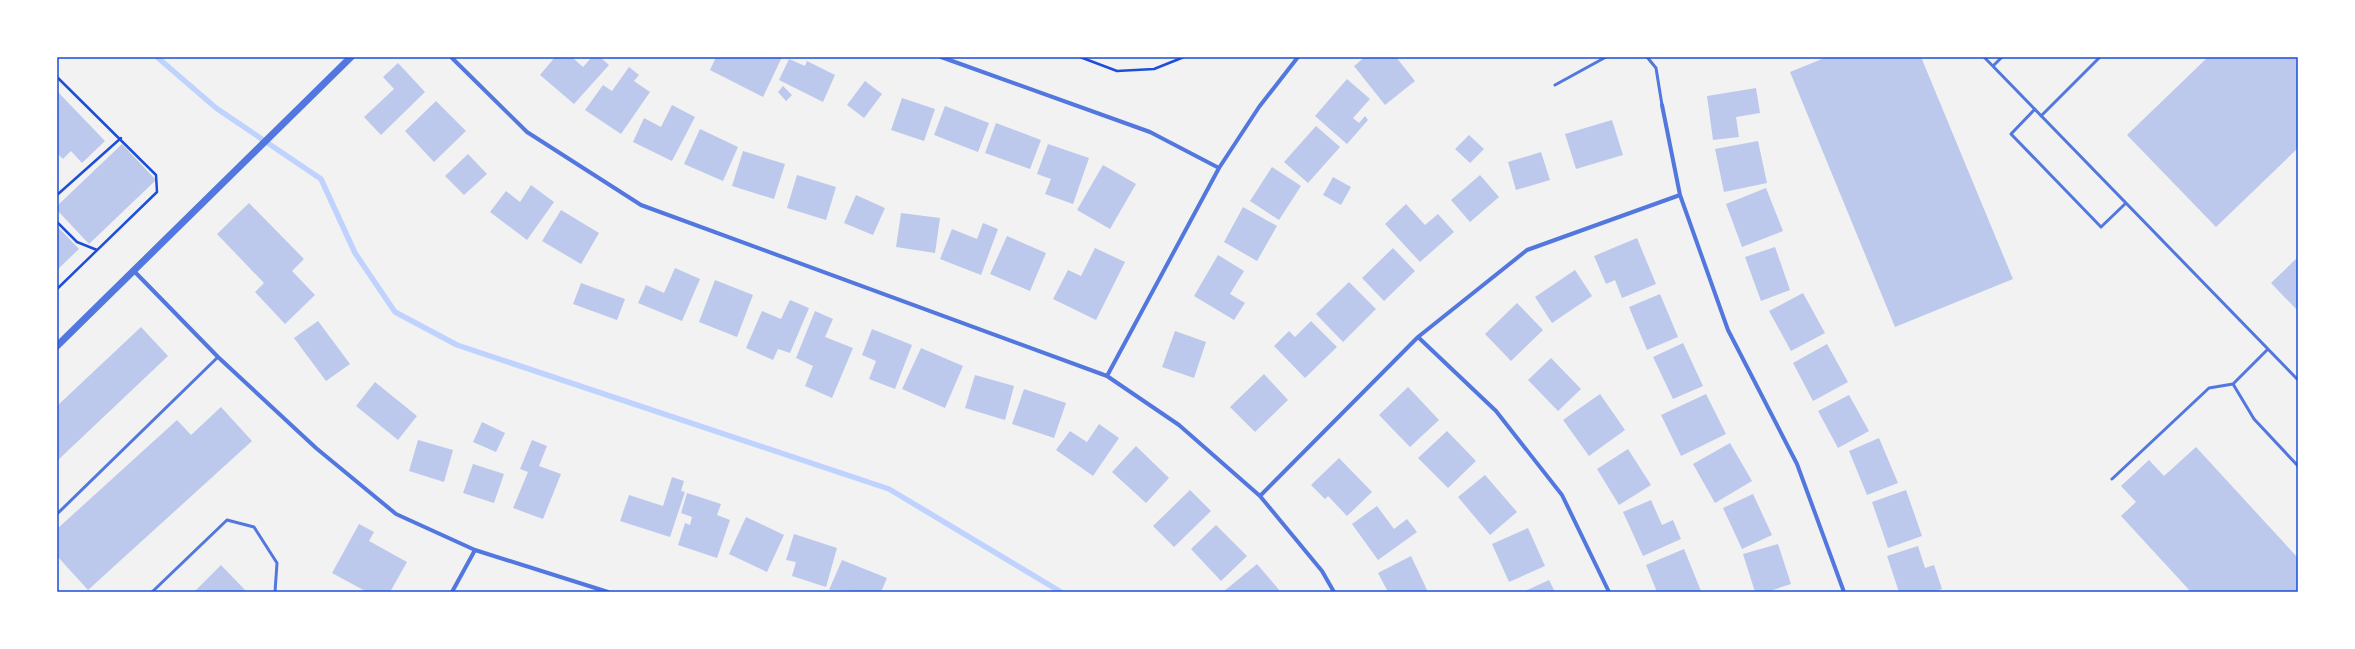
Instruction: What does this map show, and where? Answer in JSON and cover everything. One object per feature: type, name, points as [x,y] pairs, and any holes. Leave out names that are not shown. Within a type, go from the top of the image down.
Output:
[{"type":"street","points":[[57,346],[351,57]]},
{"type":"street","points":[[451,57],[527,132],[641,205],[1107,376],[1179,425],[1260,496],[1322,570],[1334,592]]},
{"type":"street","points":[[941,57],[1150,132],[1218,168]]},
{"type":"street","points":[[1107,376],[1218,168],[1259,107],[1298,57]]},
{"type":"street","points":[[1662,104],[1680,194],[1728,330],[1797,464],[1844,592]]},
{"type":"street","points":[[1260,496],[1418,337],[1527,250],[1680,194]]},
{"type":"street","points":[[133,270],[218,357],[316,448],[396,514],[475,550],[608,592]]},
{"type":"street","points":[[1418,337],[1496,411],[1562,495],[1609,592]]},
{"type":"street","points":[[452,592],[475,550]]},
{"type":"lane","points":[[1555,85],[1606,57]]},
{"type":"lane","points":[[1647,57],[1656,68],[1662,104]]},
{"type":"lane","points":[[1984,57],[2298,380]]},
{"type":"lane","points":[[1993,66],[2002,57]]},
{"type":"lane","points":[[2042,116],[2100,57]]},
{"type":"lane","points":[[2035,110],[2011,134],[2101,227],[2126,203]]},
{"type":"lane","points":[[2112,479],[2208,388],[2233,384],[2268,349]]},
{"type":"lane","points":[[57,514],[218,357]]},
{"type":"lane","points":[[2233,384],[2254,419],[2298,466]]},
{"type":"lane","points":[[152,592],[227,520],[254,526],[277,563],[275,592]]},
{"type":"path","points":[[1080,57],[1084,60],[1117,71],[1154,69],[1184,57]]},
{"type":"path","points":[[57,77],[121,138],[156,174],[157,192],[57,289]]},
{"type":"path","points":[[57,195],[121,138]]},
{"type":"path","points":[[57,222],[77,242],[97,250]]},
{"type":"building","points":[[555,57],[572,57],[583,67],[592,57],[600,57],[609,65],[574,104],[540,75]]},
{"type":"building","points":[[716,57],[782,57],[763,97],[710,70]]},
{"type":"building","points":[[1365,57],[1396,57],[1415,81],[1385,105],[1354,66]]},
{"type":"building","points":[[1827,57],[1921,57],[2013,279],[1895,327],[1790,72]]},
{"type":"building","points":[[2208,57],[2298,57],[2298,148],[2216,227],[2127,135]]},
{"type":"building","points":[[789,59],[805,66],[807,61],[835,75],[823,102],[779,80]]},
{"type":"building","points":[[398,63],[425,92],[381,135],[364,117],[394,89],[383,77]]},
{"type":"building","points":[[629,67],[639,75],[634,81],[650,92],[621,134],[585,110],[603,85],[612,91]]},
{"type":"building","points":[[1347,79],[1370,99],[1353,118],[1359,123],[1365,116],[1368,120],[1347,144],[1315,116]]},
{"type":"building","points":[[865,81],[882,94],[864,118],[847,105]]},
{"type":"building","points":[[783,86],[792,95],[786,101],[778,92]]},
{"type":"building","points":[[1756,88],[1760,113],[1736,117],[1739,137],[1713,140],[1707,96]]},
{"type":"building","points":[[57,91],[105,141],[82,163],[71,151],[63,159],[57,153]]},
{"type":"building","points":[[902,98],[935,109],[924,141],[891,130]]},
{"type":"building","points":[[436,101],[466,131],[434,162],[405,131]]},
{"type":"building","points":[[672,105],[695,117],[672,161],[633,142],[644,118],[661,127]]},
{"type":"building","points":[[945,106],[989,123],[978,152],[934,135]]},
{"type":"building","points":[[1612,120],[1623,155],[1576,169],[1565,134]]},
{"type":"building","points":[[996,123],[1041,140],[1030,169],[985,153]]},
{"type":"building","points":[[1316,126],[1340,147],[1308,183],[1284,162]]},
{"type":"building","points":[[700,129],[738,147],[723,181],[684,164]]},
{"type":"building","points":[[1469,135],[1484,149],[1470,163],[1455,149]]},
{"type":"building","points":[[1758,141],[1767,183],[1724,192],[1715,149]]},
{"type":"building","points":[[122,144],[156,180],[89,244],[57,210],[57,206]]},
{"type":"building","points":[[1048,144],[1089,158],[1073,204],[1045,194],[1051,179],[1037,174]]},
{"type":"building","points":[[743,151],[785,164],[774,199],[732,186]]},
{"type":"building","points":[[1541,152],[1550,180],[1516,190],[1508,162]]},
{"type":"building","points":[[468,154],[487,174],[464,195],[445,176]]},
{"type":"building","points":[[1103,165],[1136,184],[1110,229],[1077,210]]},
{"type":"building","points":[[1272,167],[1301,186],[1279,220],[1250,201]]},
{"type":"building","points":[[797,175],[836,187],[826,220],[787,208]]},
{"type":"building","points":[[1480,175],[1499,197],[1470,222],[1451,200]]},
{"type":"building","points":[[1333,177],[1351,187],[1341,205],[1323,195]]},
{"type":"building","points":[[531,185],[554,202],[527,240],[490,212],[506,191],[520,202]]},
{"type":"building","points":[[1766,188],[1783,231],[1742,247],[1726,204]]},
{"type":"building","points":[[856,195],[885,208],[873,235],[844,223]]},
{"type":"building","points":[[249,203],[304,259],[292,271],[315,295],[285,324],[255,292],[264,283],[217,234]]},
{"type":"building","points":[[1406,204],[1425,225],[1438,214],[1454,232],[1420,262],[1385,224]]},
{"type":"building","points":[[1243,207],[1277,226],[1257,261],[1224,242]]},
{"type":"building","points":[[561,210],[599,233],[581,264],[542,241]]},
{"type":"building","points":[[901,213],[940,218],[935,253],[896,247]]},
{"type":"building","points":[[983,223],[998,229],[981,275],[940,259],[952,229],[977,239]]},
{"type":"building","points":[[57,226],[79,249],[57,270]]},
{"type":"building","points":[[1007,236],[1046,253],[1030,291],[990,274]]},
{"type":"building","points":[[1637,238],[1656,284],[1622,298],[1615,280],[1606,284],[1594,256]]},
{"type":"building","points":[[1775,247],[1790,290],[1761,301],[1745,257]]},
{"type":"building","points":[[1095,248],[1125,262],[1096,320],[1053,299],[1068,270],[1081,276]]},
{"type":"building","points":[[1393,248],[1415,271],[1384,301],[1362,278]]},
{"type":"building","points":[[1218,255],[1244,271],[1230,294],[1245,303],[1234,320],[1194,296]]},
{"type":"building","points":[[2298,257],[2298,311],[2271,283]]},
{"type":"building","points":[[675,268],[700,279],[682,321],[638,303],[646,285],[664,293]]},
{"type":"building","points":[[1575,270],[1592,296],[1552,323],[1535,297]]},
{"type":"building","points":[[715,280],[753,295],[737,337],[699,322]]},
{"type":"building","points":[[1349,282],[1376,309],[1343,342],[1316,314]]},
{"type":"building","points":[[581,283],[625,299],[617,320],[573,304]]},
{"type":"building","points":[[1803,293],[1825,333],[1791,351],[1769,311]]},
{"type":"building","points":[[1660,294],[1678,337],[1647,350],[1629,307]]},
{"type":"building","points":[[790,300],[809,308],[790,353],[778,349],[773,360],[746,348],[762,311],[781,319]]},
{"type":"building","points":[[1517,303],[1543,330],[1511,361],[1485,334]]},
{"type":"building","points":[[815,311],[833,319],[825,337],[853,348],[832,398],[805,386],[813,366],[796,358]]},
{"type":"building","points":[[318,321],[350,364],[326,381],[294,338]]},
{"type":"building","points":[[1311,321],[1337,347],[1305,378],[1274,346],[1289,331],[1295,337]]},
{"type":"building","points":[[141,327],[168,356],[57,461],[57,406]]},
{"type":"building","points":[[872,329],[912,345],[895,389],[869,379],[876,361],[862,355]]},
{"type":"building","points":[[1175,331],[1206,342],[1194,378],[1162,367]]},
{"type":"building","points":[[1683,343],[1703,386],[1673,399],[1653,357]]},
{"type":"building","points":[[1827,344],[1848,382],[1813,401],[1793,363]]},
{"type":"building","points":[[921,348],[963,366],[945,408],[902,389]]},
{"type":"building","points":[[1551,358],[1581,389],[1558,411],[1528,380]]},
{"type":"building","points":[[1264,374],[1288,400],[1255,432],[1230,407]]},
{"type":"building","points":[[975,375],[1014,386],[1005,420],[965,408]]},
{"type":"building","points":[[375,382],[417,416],[398,440],[356,406]]},
{"type":"building","points":[[1408,387],[1439,420],[1410,447],[1379,415]]},
{"type":"building","points":[[1024,389],[1066,403],[1054,438],[1012,424]]},
{"type":"building","points":[[1600,394],[1625,430],[1589,456],[1563,420]]},
{"type":"building","points":[[1706,394],[1726,434],[1681,456],[1661,415]]},
{"type":"building","points":[[1849,395],[1869,431],[1838,448],[1818,411]]},
{"type":"building","points":[[221,407],[252,441],[88,590],[57,556],[57,529],[177,420],[191,435]]},
{"type":"building","points":[[482,422],[505,433],[496,452],[473,442]]},
{"type":"building","points":[[1099,424],[1119,438],[1093,476],[1056,450],[1070,431],[1087,442]]},
{"type":"building","points":[[1447,431],[1476,461],[1448,488],[1418,458]]},
{"type":"building","points":[[1879,438],[1898,483],[1867,495],[1849,451]]},
{"type":"building","points":[[418,440],[453,450],[444,482],[409,471]]},
{"type":"building","points":[[532,440],[547,446],[539,466],[561,474],[543,519],[513,508],[528,472],[520,469]]},
{"type":"building","points":[[1730,443],[1752,481],[1715,503],[1693,464]]},
{"type":"building","points":[[1136,446],[1169,478],[1146,503],[1112,472]]},
{"type":"building","points":[[2196,447],[2298,558],[2298,592],[2191,592],[2121,516],[2136,502],[2121,486],[2149,460],[2164,476]]},
{"type":"building","points":[[1628,449],[1651,485],[1619,505],[1597,469]]},
{"type":"building","points":[[1339,458],[1372,492],[1347,516],[1328,496],[1325,499],[1311,485]]},
{"type":"building","points":[[473,464],[504,474],[494,503],[463,493]]},
{"type":"building","points":[[1485,475],[1517,512],[1490,535],[1458,497]]},
{"type":"building","points":[[672,477],[684,481],[681,491],[685,492],[670,537],[620,521],[629,495],[663,506]]},
{"type":"building","points":[[1190,490],[1211,511],[1174,547],[1153,526]]},
{"type":"building","points":[[1906,490],[1922,536],[1888,548],[1872,502]]},
{"type":"building","points":[[687,493],[721,504],[717,515],[730,520],[717,558],[678,545],[685,523],[690,525],[692,517],[681,513]]},
{"type":"building","points":[[1753,494],[1772,535],[1742,549],[1723,508]]},
{"type":"building","points":[[1651,500],[1662,525],[1673,520],[1681,539],[1643,556],[1623,512]]},
{"type":"building","points":[[1377,506],[1394,529],[1407,519],[1417,532],[1378,560],[1352,524]]},
{"type":"building","points":[[746,517],[784,535],[767,572],[729,554]]},
{"type":"building","points":[[359,524],[374,532],[369,541],[407,562],[390,592],[367,592],[332,573]]},
{"type":"building","points":[[1216,525],[1247,556],[1221,581],[1191,549]]},
{"type":"building","points":[[1528,528],[1545,566],[1509,582],[1492,544]]},
{"type":"building","points":[[794,534],[837,548],[826,587],[792,576],[796,562],[786,560]]},
{"type":"building","points":[[1778,544],[1791,584],[1767,592],[1755,592],[1743,554]]},
{"type":"building","points":[[1918,546],[1925,568],[1934,565],[1942,589],[1932,592],[1899,592],[1887,556]]},
{"type":"building","points":[[1684,549],[1701,591],[1657,592],[1646,565]]},
{"type":"building","points":[[1411,556],[1428,592],[1388,592],[1378,573]]},
{"type":"building","points":[[842,560],[887,578],[881,592],[829,590]]},
{"type":"building","points":[[1257,564],[1281,592],[1223,592]]},
{"type":"building","points":[[221,565],[247,592],[194,592]]},
{"type":"building","points":[[1549,580],[1555,592],[1523,592]]},
{"type":"waterway","points":[[157,57],[216,108],[321,179],[355,253],[395,312],[457,345],[889,489],[1061,592]]}]
